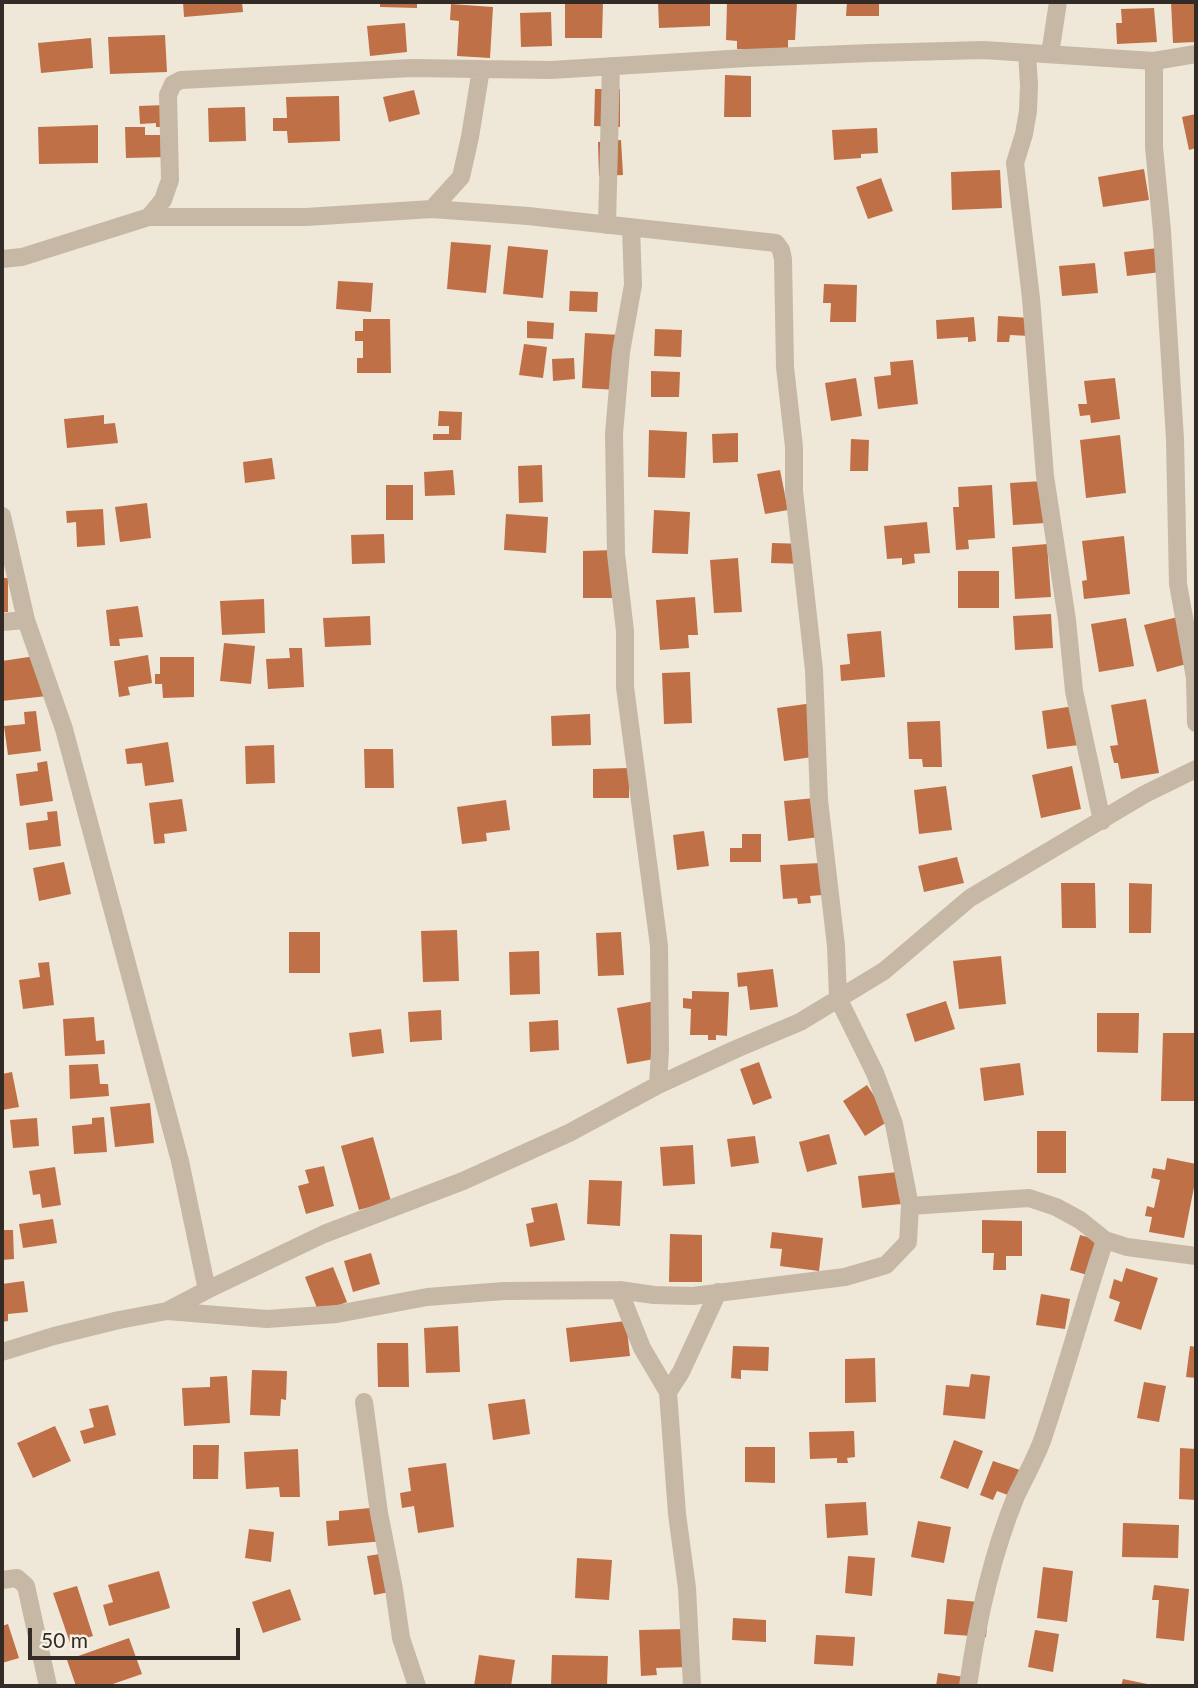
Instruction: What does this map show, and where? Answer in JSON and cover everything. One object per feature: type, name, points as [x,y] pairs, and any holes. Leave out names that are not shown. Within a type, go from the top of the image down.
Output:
[{"type":"street","points":[[1050,54],[1058,2]]},
{"type":"street","points":[[149,217],[163,200],[170,180],[168,95],[173,84],[181,80],[412,68],[551,70],[857,53],[983,50],[1154,61],[1196,54]]},
{"type":"street","points":[[1027,53],[1028,111],[1015,163],[1031,298],[1045,476],[1067,620],[1074,691],[1102,821]]},
{"type":"street","points":[[1154,61],[1154,148],[1174,425],[1178,584],[1195,678],[1196,723]]},
{"type":"street","points":[[607,225],[611,66]]},
{"type":"street","points":[[432,209],[461,177],[481,69]]},
{"type":"street","points":[[2,259],[22,257],[149,217],[306,217],[432,209],[776,243],[783,259],[785,367],[794,447],[794,491],[814,670],[819,800],[836,946],[838,999],[875,1073],[894,1124],[910,1206],[908,1242],[886,1265],[845,1278],[692,1296],[653,1295],[619,1290],[504,1291],[427,1297],[337,1314],[267,1319],[167,1311],[106,1323],[2,1352]]},
{"type":"street","points":[[631,227],[633,285],[621,352],[614,434],[616,554],[625,631],[625,687],[659,946],[658,1085]]},
{"type":"street","points":[[2,516],[26,620],[64,729],[180,1161],[207,1290]]},
{"type":"street","points":[[2,622],[26,620]]},
{"type":"street","points":[[167,1311],[324,1234],[463,1181],[557,1138],[658,1085],[800,1022],[884,971],[970,898],[1145,794],[1196,769]]},
{"type":"street","points":[[910,1206],[1029,1198],[1056,1207],[1080,1220],[1105,1241],[1127,1247],[1196,1256]]},
{"type":"street","points":[[968,1686],[982,1605],[997,1549],[1016,1497],[1042,1442],[1105,1241]]},
{"type":"street","points":[[619,1290],[642,1348],[668,1392],[677,1514],[687,1588],[692,1686]]},
{"type":"street","points":[[668,1392],[681,1372],[718,1292]]},
{"type":"street","points":[[364,1402],[379,1513],[401,1638],[417,1686]]},
{"type":"street","points":[[2,1580],[17,1577],[26,1586],[48,1686]]},
{"type":"building","points":[[183,2],[242,2],[243,12],[184,17]]},
{"type":"building","points":[[380,2],[417,2],[417,8],[380,7]]},
{"type":"building","points":[[565,2],[603,2],[602,38],[565,38]]},
{"type":"building","points":[[658,2],[710,2],[710,26],[659,28]]},
{"type":"building","points":[[727,2],[797,2],[795,40],[788,40],[788,51],[737,49],[737,41],[726,40]]},
{"type":"building","points":[[847,2],[879,2],[879,16],[846,16]]},
{"type":"building","points":[[1171,2],[1196,2],[1196,42],[1173,43]]},
{"type":"building","points":[[451,4],[493,7],[490,58],[457,56],[459,21],[450,20]]},
{"type":"building","points":[[1154,8],[1157,42],[1117,44],[1116,23],[1122,23],[1121,9]]},
{"type":"building","points":[[551,12],[552,46],[521,47],[520,13]]},
{"type":"building","points":[[405,23],[407,52],[370,56],[367,26]]},
{"type":"building","points":[[165,35],[167,72],[110,74],[108,37]]},
{"type":"building","points":[[91,38],[93,68],[41,73],[38,43]]},
{"type":"building","points":[[725,75],[751,76],[751,117],[724,117]]},
{"type":"building","points":[[595,89],[620,89],[620,127],[594,126]]},
{"type":"building","points":[[414,90],[420,114],[389,122],[383,97]]},
{"type":"building","points":[[339,96],[340,141],[288,143],[287,131],[273,131],[273,118],[287,118],[286,97]]},
{"type":"building","points":[[165,105],[166,127],[156,127],[156,123],[140,124],[139,106]]},
{"type":"building","points":[[245,107],[246,141],[209,142],[208,108]]},
{"type":"building","points":[[1196,114],[1196,148],[1189,150],[1182,117]]},
{"type":"building","points":[[98,125],[98,163],[39,164],[38,127]]},
{"type":"building","points":[[125,127],[145,127],[145,135],[168,135],[168,157],[126,158]]},
{"type":"building","points":[[877,128],[878,153],[861,154],[861,158],[834,160],[832,130]]},
{"type":"building","points":[[621,140],[623,175],[599,176],[598,142]]},
{"type":"building","points":[[1144,169],[1149,200],[1103,207],[1098,177]]},
{"type":"building","points":[[1000,170],[1002,208],[952,210],[951,172]]},
{"type":"building","points":[[881,178],[893,211],[868,219],[856,187]]},
{"type":"building","points":[[451,242],[491,245],[486,293],[447,289]]},
{"type":"building","points":[[508,246],[548,250],[543,298],[503,294]]},
{"type":"building","points":[[1158,248],[1161,272],[1127,276],[1124,252]]},
{"type":"building","points":[[1095,263],[1098,293],[1062,296],[1059,266]]},
{"type":"building","points":[[338,281],[373,283],[371,312],[336,309]]},
{"type":"building","points":[[824,284],[857,285],[856,322],[830,322],[831,303],[823,303]]},
{"type":"building","points":[[570,291],[598,292],[597,312],[569,311]]},
{"type":"building","points":[[998,316],[1030,318],[1030,336],[1010,335],[1009,342],[997,342]]},
{"type":"building","points":[[974,317],[976,341],[968,342],[968,337],[937,339],[936,320]]},
{"type":"building","points":[[363,319],[390,319],[391,373],[357,373],[357,358],[363,358],[363,341],[355,341],[355,331],[363,331]]},
{"type":"building","points":[[527,321],[554,323],[553,339],[527,338]]},
{"type":"building","points":[[655,329],[682,330],[681,357],[654,356]]},
{"type":"building","points":[[585,333],[620,335],[618,390],[582,388]]},
{"type":"building","points":[[524,344],[547,347],[543,378],[519,375]]},
{"type":"building","points":[[574,358],[575,379],[553,381],[552,359]]},
{"type":"building","points":[[913,360],[918,404],[878,409],[874,377],[891,375],[890,362]]},
{"type":"building","points":[[651,371],[680,372],[679,397],[651,397]]},
{"type":"building","points":[[856,378],[862,416],[831,421],[825,383]]},
{"type":"building","points":[[1115,378],[1120,419],[1091,423],[1090,415],[1080,416],[1078,404],[1087,404],[1084,381]]},
{"type":"building","points":[[439,411],[462,412],[461,440],[433,440],[433,434],[449,434],[449,426],[438,426]]},
{"type":"building","points":[[104,415],[104,424],[115,423],[118,443],[67,448],[64,419]]},
{"type":"building","points":[[649,430],[687,432],[685,478],[648,477]]},
{"type":"building","points":[[738,433],[738,462],[713,463],[712,434]]},
{"type":"building","points":[[1120,435],[1126,493],[1086,498],[1080,440]]},
{"type":"building","points":[[851,439],[869,440],[868,471],[850,471]]},
{"type":"building","points":[[272,458],[275,479],[245,483],[243,462]]},
{"type":"building","points":[[542,465],[543,502],[519,503],[518,466]]},
{"type":"building","points":[[453,470],[455,495],[425,496],[424,472]]},
{"type":"building","points":[[780,470],[788,510],[765,514],[757,474]]},
{"type":"building","points":[[1043,481],[1045,523],[1013,525],[1010,483]]},
{"type":"building","points":[[386,485],[413,485],[413,520],[386,520]]},
{"type":"building","points":[[992,485],[995,538],[968,540],[969,549],[956,550],[953,507],[959,507],[958,487]]},
{"type":"building","points":[[147,503],[151,538],[120,542],[115,507]]},
{"type":"building","points":[[103,509],[105,545],[77,547],[76,522],[67,523],[66,511]]},
{"type":"building","points":[[654,510],[690,512],[688,554],[652,553]]},
{"type":"building","points":[[506,514],[548,517],[546,553],[504,550]]},
{"type":"building","points":[[927,522],[930,553],[914,554],[915,563],[902,565],[902,558],[887,559],[884,526]]},
{"type":"building","points":[[384,534],[385,563],[352,564],[351,535]]},
{"type":"building","points":[[1124,536],[1130,594],[1084,599],[1082,581],[1087,580],[1082,541]]},
{"type":"building","points":[[772,543],[805,544],[804,564],[771,563]]},
{"type":"building","points":[[1047,544],[1051,597],[1015,599],[1012,547]]},
{"type":"building","points":[[615,550],[615,598],[583,598],[583,551]]},
{"type":"building","points":[[738,558],[742,612],[714,613],[710,560]]},
{"type":"building","points":[[958,571],[999,571],[999,608],[958,608]]},
{"type":"building","points":[[2,578],[8,578],[8,612],[2,612]]},
{"type":"building","points":[[695,597],[698,635],[688,635],[689,648],[660,650],[656,600]]},
{"type":"building","points":[[264,599],[265,633],[222,635],[220,601]]},
{"type":"building","points":[[138,606],[143,637],[119,639],[120,646],[110,646],[106,610]]},
{"type":"building","points":[[1051,614],[1053,648],[1015,650],[1013,616]]},
{"type":"building","points":[[370,616],[371,645],[325,647],[323,618]]},
{"type":"building","points":[[1178,617],[1190,663],[1157,672],[1144,625]]},
{"type":"building","points":[[1126,618],[1134,666],[1099,672],[1091,624]]},
{"type":"building","points":[[881,631],[885,677],[841,681],[840,665],[850,664],[847,634]]},
{"type":"building","points":[[224,643],[255,646],[251,684],[220,681]]},
{"type":"building","points":[[289,648],[302,648],[304,687],[268,689],[266,659],[290,658]]},
{"type":"building","points":[[42,655],[47,696],[2,701],[2,661]]},
{"type":"building","points":[[148,655],[152,683],[128,687],[130,695],[119,697],[114,661]]},
{"type":"building","points":[[160,657],[194,657],[194,697],[163,698],[162,684],[155,684],[155,674],[160,674]]},
{"type":"building","points":[[690,672],[692,723],[664,724],[662,673]]},
{"type":"building","points":[[1146,699],[1159,773],[1121,779],[1118,763],[1114,763],[1110,746],[1118,745],[1111,705]]},
{"type":"building","points":[[813,703],[820,756],[784,761],[777,708]]},
{"type":"building","points":[[1074,706],[1079,745],[1047,749],[1042,711]]},
{"type":"building","points":[[36,711],[41,751],[8,755],[4,726],[25,724],[24,712]]},
{"type":"building","points":[[590,714],[591,745],[552,746],[551,716]]},
{"type":"building","points":[[940,721],[942,767],[923,767],[922,759],[909,759],[907,722]]},
{"type":"building","points":[[168,742],[174,782],[145,786],[142,763],[127,764],[125,749]]},
{"type":"building","points":[[274,745],[275,783],[246,784],[245,746]]},
{"type":"building","points":[[364,749],[393,749],[394,788],[365,788]]},
{"type":"building","points":[[47,761],[53,801],[20,806],[16,774],[38,771],[37,763]]},
{"type":"building","points":[[1072,766],[1081,809],[1041,818],[1032,775]]},
{"type":"building","points":[[629,768],[629,798],[593,798],[593,769]]},
{"type":"building","points":[[946,786],[952,830],[919,834],[914,790]]},
{"type":"building","points":[[815,798],[819,837],[788,841],[784,801]]},
{"type":"building","points":[[182,799],[187,831],[164,834],[165,843],[154,844],[149,803]]},
{"type":"building","points":[[506,800],[510,830],[486,833],[487,841],[462,844],[457,807]]},
{"type":"building","points":[[57,811],[61,846],[29,850],[26,823],[48,820],[47,812]]},
{"type":"building","points":[[704,831],[709,866],[677,870],[673,835]]},
{"type":"building","points":[[742,834],[761,834],[761,862],[730,862],[730,848],[742,848]]},
{"type":"building","points":[[957,857],[964,883],[924,892],[918,866]]},
{"type":"building","points":[[64,862],[71,894],[39,901],[33,868]]},
{"type":"building","points":[[820,863],[822,895],[810,896],[811,903],[798,904],[797,898],[783,899],[780,865]]},
{"type":"building","points":[[1061,883],[1095,883],[1096,928],[1062,928]]},
{"type":"building","points":[[1129,883],[1152,884],[1151,933],[1129,933]]},
{"type":"building","points":[[457,930],[459,981],[423,982],[421,931]]},
{"type":"building","points":[[289,932],[320,932],[320,973],[289,973]]},
{"type":"building","points":[[621,932],[624,975],[598,976],[596,933]]},
{"type":"building","points":[[539,951],[540,994],[510,995],[509,952]]},
{"type":"building","points":[[1001,956],[1006,1004],[959,1009],[953,961]]},
{"type":"building","points":[[49,962],[54,1005],[23,1009],[19,980],[40,977],[38,963]]},
{"type":"building","points":[[773,969],[778,1007],[750,1010],[747,986],[738,987],[737,973]]},
{"type":"building","points":[[692,991],[729,992],[727,1036],[716,1035],[716,1040],[708,1040],[708,1035],[690,1035],[691,1009],[683,1008],[683,998],[692,999]]},
{"type":"building","points":[[655,1001],[665,1057],[627,1064],[617,1008]]},
{"type":"building","points":[[946,1001],[955,1029],[915,1042],[906,1014]]},
{"type":"building","points":[[441,1010],[442,1040],[410,1042],[408,1012]]},
{"type":"building","points":[[1097,1013],[1139,1013],[1138,1053],[1097,1052]]},
{"type":"building","points":[[94,1017],[96,1041],[104,1040],[105,1054],[65,1056],[63,1019]]},
{"type":"building","points":[[558,1020],[559,1050],[530,1052],[529,1022]]},
{"type":"building","points":[[381,1029],[384,1053],[352,1057],[349,1033]]},
{"type":"building","points":[[1163,1033],[1196,1033],[1196,1101],[1161,1101]]},
{"type":"building","points":[[759,1062],[772,1098],[753,1105],[740,1069]]},
{"type":"building","points":[[1020,1063],[1024,1095],[984,1101],[980,1068]]},
{"type":"building","points":[[98,1064],[100,1084],[108,1084],[109,1096],[70,1099],[69,1065]]},
{"type":"building","points":[[12,1072],[19,1107],[2,1110],[2,1074]]},
{"type":"building","points":[[867,1085],[890,1120],[865,1136],[843,1101]]},
{"type":"building","points":[[150,1103],[154,1143],[115,1147],[110,1107]]},
{"type":"building","points":[[104,1117],[107,1152],[74,1154],[72,1126],[92,1124],[92,1118]]},
{"type":"building","points":[[37,1118],[39,1146],[13,1148],[10,1120]]},
{"type":"building","points":[[1037,1131],[1066,1131],[1066,1173],[1037,1173]]},
{"type":"building","points":[[829,1134],[837,1164],[807,1172],[799,1142]]},
{"type":"building","points":[[755,1136],[759,1163],[731,1167],[727,1139]]},
{"type":"building","points":[[373,1137],[391,1201],[359,1210],[341,1146]]},
{"type":"building","points":[[693,1145],[695,1184],[663,1186],[660,1147]]},
{"type":"building","points":[[1167,1158],[1196,1164],[1184,1238],[1149,1232],[1152,1217],[1145,1216],[1147,1206],[1154,1208],[1160,1180],[1151,1178],[1153,1168],[1165,1170]]},
{"type":"building","points":[[324,1166],[334,1206],[306,1214],[298,1186],[309,1183],[305,1170]]},
{"type":"building","points":[[55,1167],[61,1205],[42,1208],[40,1194],[33,1195],[29,1171]]},
{"type":"building","points":[[898,1172],[901,1204],[862,1208],[858,1176]]},
{"type":"building","points":[[589,1180],[622,1181],[620,1226],[587,1224]]},
{"type":"building","points":[[557,1203],[565,1240],[530,1247],[526,1224],[534,1222],[531,1208]]},
{"type":"building","points":[[53,1219],[57,1243],[23,1248],[19,1224]]},
{"type":"building","points":[[982,1220],[1022,1221],[1022,1256],[1006,1256],[1006,1270],[993,1270],[994,1253],[982,1253]]},
{"type":"building","points":[[2,1230],[13,1230],[14,1259],[2,1260]]},
{"type":"building","points":[[772,1232],[823,1238],[819,1271],[780,1266],[782,1249],[770,1248]]},
{"type":"building","points":[[670,1234],[702,1235],[702,1282],[669,1282]]},
{"type":"building","points":[[1080,1235],[1109,1243],[1098,1278],[1070,1270]]},
{"type":"building","points":[[371,1253],[380,1284],[353,1292],[344,1261]]},
{"type":"building","points":[[333,1267],[347,1302],[319,1313],[305,1277]]},
{"type":"building","points":[[1126,1268],[1158,1278],[1141,1330],[1114,1321],[1120,1302],[1109,1298],[1114,1279],[1122,1282]]},
{"type":"building","points":[[24,1281],[28,1312],[8,1314],[8,1321],[2,1322],[2,1284]]},
{"type":"building","points":[[1041,1294],[1070,1299],[1065,1329],[1036,1325]]},
{"type":"building","points":[[626,1321],[630,1356],[570,1362],[566,1328]]},
{"type":"building","points":[[458,1326],[460,1372],[426,1373],[424,1328]]},
{"type":"building","points":[[377,1343],[408,1343],[409,1387],[378,1387]]},
{"type":"building","points":[[733,1346],[769,1347],[768,1371],[741,1370],[741,1379],[731,1378]]},
{"type":"building","points":[[1190,1346],[1196,1347],[1196,1378],[1186,1377]]},
{"type":"building","points":[[875,1358],[876,1402],[845,1403],[845,1359]]},
{"type":"building","points":[[252,1370],[287,1371],[286,1400],[281,1399],[280,1416],[250,1415]]},
{"type":"building","points":[[971,1374],[990,1376],[985,1419],[943,1415],[946,1385],[969,1387]]},
{"type":"building","points":[[227,1376],[230,1423],[184,1426],[182,1388],[210,1387],[210,1377]]},
{"type":"building","points":[[1144,1382],[1166,1386],[1159,1422],[1137,1418]]},
{"type":"building","points":[[525,1399],[530,1434],[493,1440],[488,1404]]},
{"type":"building","points":[[108,1405],[116,1435],[84,1444],[80,1431],[94,1427],[89,1409]]},
{"type":"building","points":[[55,1426],[71,1461],[33,1478],[17,1443]]},
{"type":"building","points":[[854,1431],[855,1457],[847,1458],[848,1463],[837,1463],[837,1458],[810,1459],[809,1432]]},
{"type":"building","points":[[954,1440],[983,1451],[968,1489],[940,1478]]},
{"type":"building","points":[[193,1445],[219,1445],[218,1479],[193,1479]]},
{"type":"building","points":[[745,1447],[775,1447],[775,1483],[745,1482]]},
{"type":"building","points":[[1180,1448],[1196,1449],[1196,1500],[1179,1499]]},
{"type":"building","points":[[298,1449],[300,1497],[280,1497],[279,1487],[246,1489],[244,1452]]},
{"type":"building","points":[[993,1461],[1026,1472],[1016,1498],[997,1491],[993,1500],[980,1495]]},
{"type":"building","points":[[446,1463],[454,1527],[418,1533],[414,1506],[402,1508],[400,1493],[411,1491],[408,1468]]},
{"type":"building","points":[[866,1502],[868,1535],[827,1538],[825,1504]]},
{"type":"building","points":[[381,1507],[384,1541],[328,1546],[326,1521],[339,1520],[339,1511]]},
{"type":"building","points":[[918,1521],[951,1527],[944,1563],[911,1557]]},
{"type":"building","points":[[1123,1523],[1179,1525],[1178,1558],[1122,1557]]},
{"type":"building","points":[[249,1529],[274,1532],[271,1562],[245,1558]]},
{"type":"building","points":[[393,1552],[400,1590],[374,1595],[367,1556]]},
{"type":"building","points":[[848,1556],[875,1558],[872,1596],[845,1593]]},
{"type":"building","points":[[577,1558],[612,1560],[609,1600],[575,1598]]},
{"type":"building","points":[[1043,1567],[1073,1571],[1067,1622],[1037,1618]]},
{"type":"building","points":[[159,1571],[170,1608],[109,1626],[103,1605],[113,1602],[108,1585]]},
{"type":"building","points":[[1154,1585],[1189,1589],[1184,1641],[1156,1638],[1159,1600],[1152,1600]]},
{"type":"building","points":[[77,1586],[93,1636],[70,1643],[53,1593]]},
{"type":"building","points":[[290,1589],[301,1620],[263,1633],[252,1602]]},
{"type":"building","points":[[947,1599],[989,1603],[986,1637],[944,1634]]},
{"type":"building","points":[[733,1618],[766,1620],[766,1642],[732,1640]]},
{"type":"building","points":[[8,1624],[19,1658],[2,1663],[2,1626]]},
{"type":"building","points":[[687,1629],[688,1667],[656,1668],[657,1675],[641,1676],[639,1630]]},
{"type":"building","points":[[1035,1630],[1059,1634],[1053,1672],[1028,1667]]},
{"type":"building","points":[[816,1635],[855,1637],[853,1666],[814,1664]]},
{"type":"building","points":[[129,1638],[142,1674],[107,1686],[76,1686],[67,1660]]},
{"type":"building","points":[[479,1655],[515,1660],[511,1686],[474,1686]]},
{"type":"building","points":[[552,1655],[608,1656],[607,1686],[551,1686]]},
{"type":"building","points":[[938,1673],[971,1678],[970,1686],[936,1686]]},
{"type":"building","points":[[1123,1679],[1152,1685],[1121,1686]]}]
